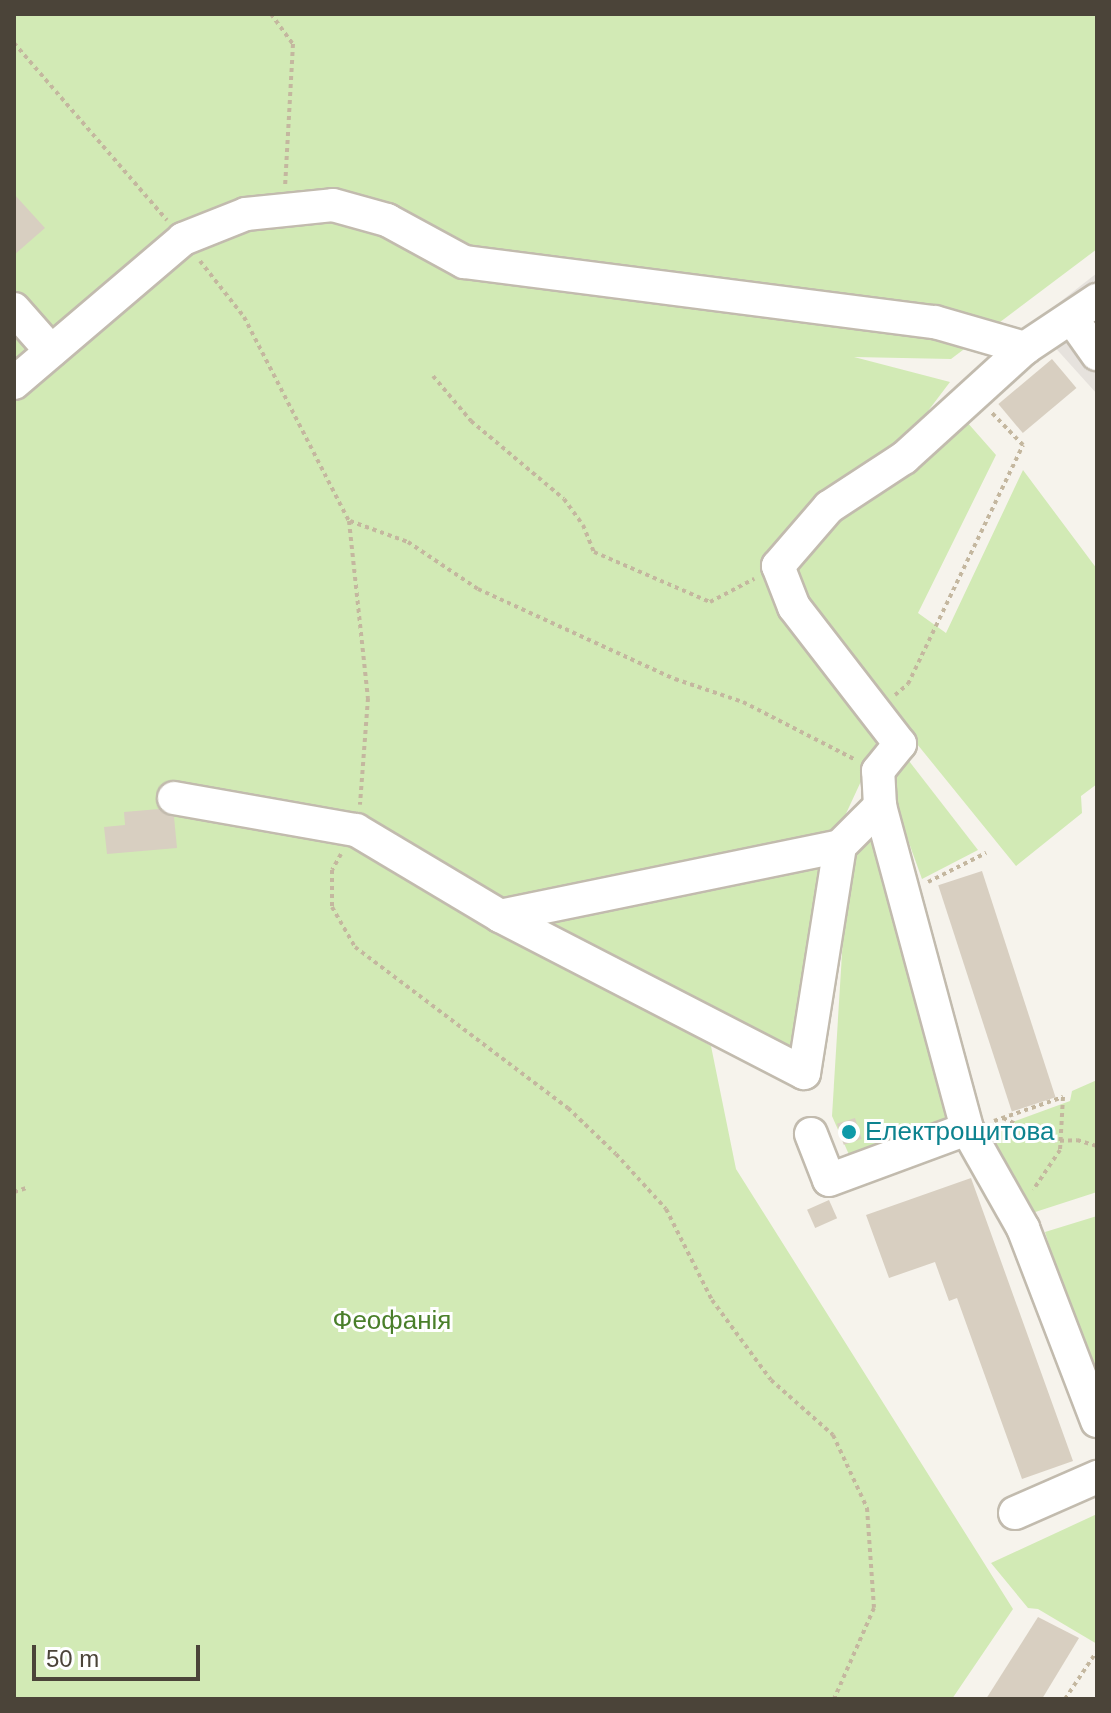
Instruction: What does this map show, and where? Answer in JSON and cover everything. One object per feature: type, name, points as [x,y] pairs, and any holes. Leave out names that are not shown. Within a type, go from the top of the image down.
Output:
[{"type":"street","points":[[14,383],[183,239],[246,214],[284,207],[333,205],[387,220],[464,262],[935,322],[1025,348]]},
{"type":"street","points":[[14,309],[51,351]]},
{"type":"street","points":[[1097,354],[1085,310],[1025,348],[904,458],[829,507],[778,566],[794,607],[900,744],[878,771],[880,806],[901,895],[967,1129],[1016,1216],[1097,1421]]},
{"type":"street","points":[[174,798],[356,830],[500,916],[804,1073],[840,846]]},
{"type":"street","points":[[500,916],[840,846],[880,806]]},
{"type":"street","points":[[811,1134],[829,1180],[967,1129]]},
{"type":"street","points":[[1015,1513],[1097,1477]]},
{"type":"path","points":[[271,14],[293,44],[284,207]]},
{"type":"path","points":[[14,43],[183,239],[244,317],[349,521],[368,698],[356,830],[332,870],[332,907],[355,947],[568,1108],[616,1154],[666,1209],[712,1300],[771,1380],[833,1435],[867,1508],[874,1608],[834,1699]]},
{"type":"path","points":[[433,376],[471,421],[564,499],[594,552],[710,602],[778,566]]},
{"type":"path","points":[[875,713],[908,684],[1023,445],[1002,423]]},
{"type":"path","points":[[349,521],[408,542],[478,589],[675,679],[743,702],[878,771]]},
{"type":"path","points":[[901,895],[986,853]]},
{"type":"path","points":[[1016,1216],[1060,1150],[1061,1137],[1061,1124],[1063,1097],[1003,1118],[1052,1141],[1065,1140],[1077,1140],[1097,1146]]},
{"type":"path","points":[[14,1192],[26,1188]]},
{"type":"path","points":[[1065,1699],[1097,1651]]},
{"type":"shaded area","points":[[1097,273],[1097,394],[1033,323]]},
{"type":"green space","name":"Феофанія","points":[[14,14],[1097,14],[1097,249],[951,359],[854,357],[950,382],[884,469],[959,413],[996,455],[918,613],[946,633],[1023,470],[1097,569],[1097,784],[1081,796],[1082,813],[1016,866],[900,723],[876,749],[837,833],[493,899],[420,848],[410,872],[711,1046],[736,1169],[1013,1609],[952,1699],[14,1699]]},
{"type":"green space","points":[[909,761],[978,850],[922,879],[886,779]]},
{"type":"green space","points":[[874,826],[955,1122],[850,1157],[832,1116],[848,856]]},
{"type":"green space","points":[[823,866],[792,1052],[542,922]]},
{"type":"green space","points":[[1097,1080],[1097,1192],[1026,1215],[985,1132],[1070,1101],[1072,1091]]},
{"type":"green space","points":[[1097,1216],[1097,1398],[1045,1232]]},
{"type":"green space","points":[[1097,1514],[1097,1644],[1038,1609],[1028,1608],[991,1563]]},
{"type":"building","points":[[14,194],[45,228],[14,255]]},
{"type":"building","points":[[1052,359],[1076,388],[1023,433],[998,404]]},
{"type":"building","points":[[159,809],[174,817],[177,848],[107,854],[104,827],[125,825],[124,812]]},
{"type":"building","points":[[982,871],[1056,1097],[1012,1112],[938,885]]},
{"type":"building","name":"Електрощитова","points":[[855,1118],[862,1139],[844,1145],[837,1124]]},
{"type":"building","points":[[971,1178],[1073,1461],[1022,1479],[957,1298],[949,1301],[935,1262],[889,1278],[866,1215]]},
{"type":"building","points":[[829,1200],[837,1218],[815,1228],[807,1210]]},
{"type":"building","points":[[1038,1617],[1079,1638],[1042,1699],[986,1699]]},
{"type":"place","name":"Електрощитова","points":[[849,1132]]}]
